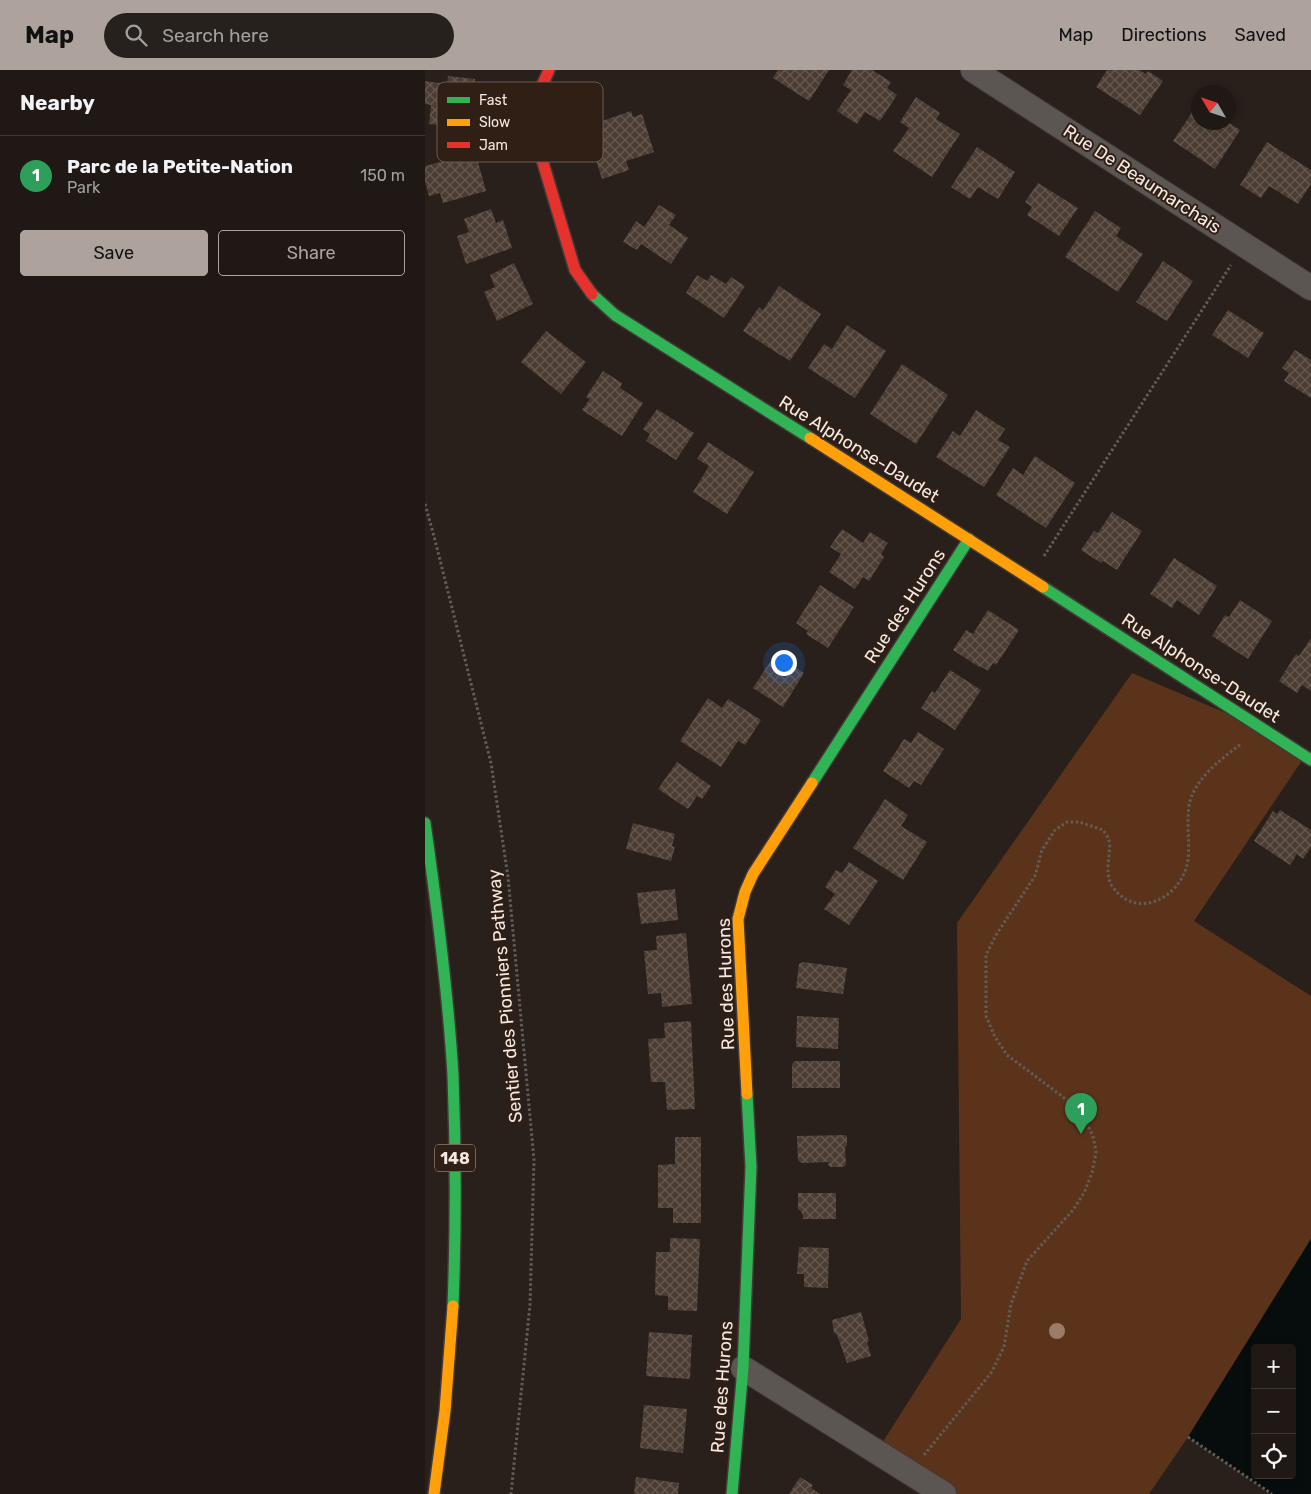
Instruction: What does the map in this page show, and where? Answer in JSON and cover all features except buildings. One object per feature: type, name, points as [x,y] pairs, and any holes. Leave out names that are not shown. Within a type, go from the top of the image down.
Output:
[{"type":"main road","name":"Rue Alphonse-Daudet","points":[[544,82],[549,70]]},
{"type":"main road","name":"Rue Alphonse-Daudet","points":[[543,162],[575,270],[586,289],[615,316],[969,539],[1311,760]]},
{"type":"main road","name":"Rue des Hurons","points":[[732,1494],[743,1368],[751,1167],[738,919],[745,892],[753,874],[969,539]]},
{"type":"main road","name":"148","points":[[425,823],[442,943],[448,1013],[456,1181],[453,1314],[441,1453],[434,1494]]},
{"type":"street","name":"Rue De Beaumarchais","points":[[973,70],[1311,288]]},
{"type":"street","points":[[743,1368],[944,1494]]},
{"type":"path","points":[[1030,578],[1245,245]]},
{"type":"path","name":"Sentier des Pionniers Pathway","points":[[425,504],[491,762],[508,877],[522,1018],[534,1160],[530,1305],[511,1494]]},
{"type":"path","points":[[909,1472],[991,1373],[1004,1347],[1011,1304],[1027,1261],[1073,1210],[1084,1193],[1092,1173],[1095,1152],[1093,1136],[1084,1118],[1071,1102],[1007,1055],[995,1037],[986,1016],[986,955],[996,935],[1035,876],[1049,838],[1055,830],[1067,822],[1079,822],[1103,830],[1109,841],[1108,874],[1111,885],[1121,896],[1140,904],[1154,903],[1171,892],[1187,866],[1189,817],[1193,793],[1213,766],[1261,728]]},
{"type":"path","points":[[1188,1437],[1272,1494]]},
{"type":"shaded area","points":[[1132,673],[1261,728],[1305,756],[1194,921],[1311,996],[1311,1239],[1188,1437],[1149,1494],[944,1494],[877,1451],[961,1319],[957,923]]},
{"type":"shaded area","points":[[1311,1239],[1311,1494],[1272,1494],[1188,1437]]},
{"type":"traffic: fast","points":[[592,294],[615,315],[810,438]]},
{"type":"traffic: fast","points":[[812,783],[969,539]]},
{"type":"traffic: fast","points":[[1043,587],[1311,760]]},
{"type":"traffic: fast","points":[[425,823],[442,949],[453,1075],[455,1133],[453,1306]]},
{"type":"traffic: fast","points":[[732,1494],[743,1368],[751,1167],[747,1094]]},
{"type":"traffic: slow","points":[[810,438],[1043,587]]},
{"type":"traffic: slow","points":[[747,1094],[738,919],[745,892],[753,874],[812,783]]},
{"type":"traffic: slow","points":[[434,1494],[445,1411],[453,1306]]},
{"type":"traffic: jam","points":[[544,82],[549,70]]},
{"type":"traffic: jam","points":[[543,162],[575,270],[592,294]]},
{"type":"place","name":"Parc de la Petite-Nation","points":[[1081,1134]]}]
